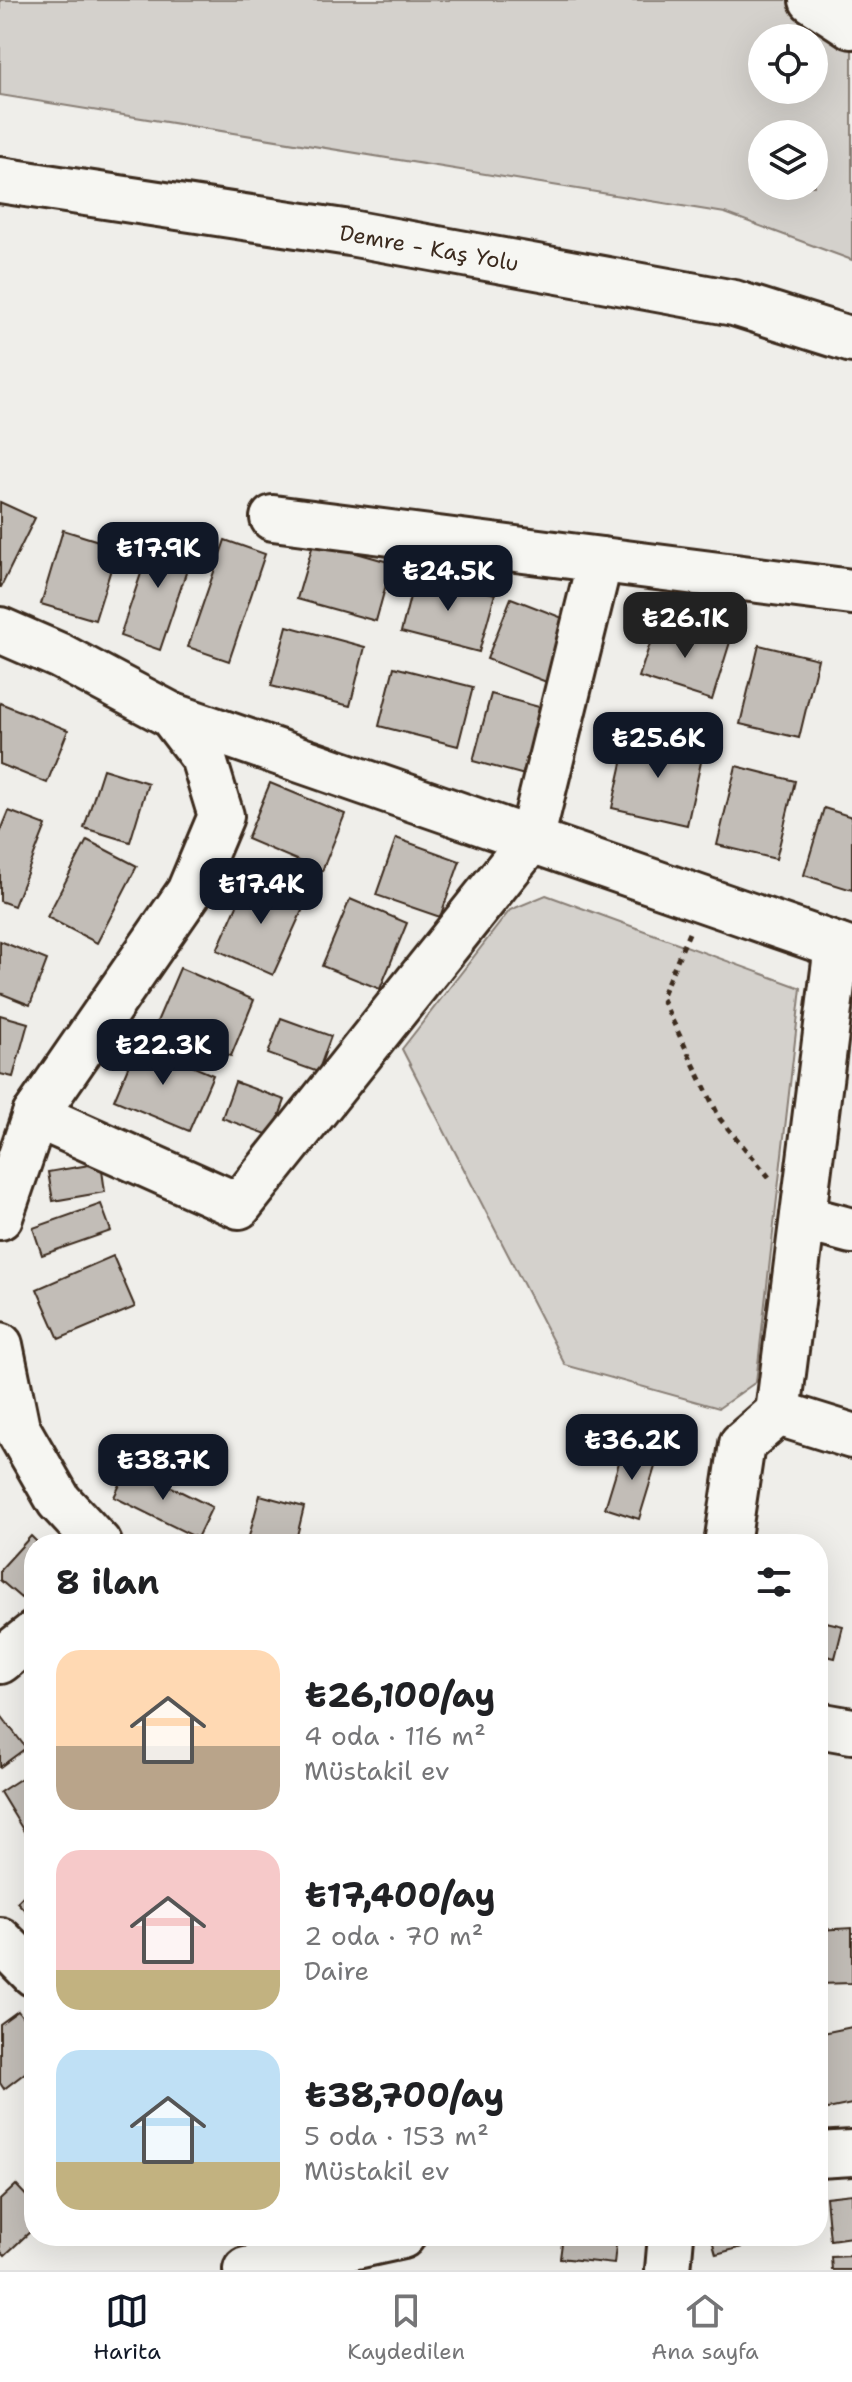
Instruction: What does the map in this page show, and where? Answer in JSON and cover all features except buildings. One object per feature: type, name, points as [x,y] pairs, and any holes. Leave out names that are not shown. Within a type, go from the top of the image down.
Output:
[{"type":"main road","points":[[812,0],[852,26]]},
{"type":"main road","name":"Demre - Kaş Yolu","points":[[0,180],[350,233],[734,303],[852,340]]},
{"type":"main road","points":[[273,518],[852,592]]},
{"type":"main road","points":[[35,1115],[239,1206],[531,840],[600,560]]},
{"type":"main road","points":[[0,630],[60,656],[171,715],[844,949],[803,1218],[778,1413],[742,1444],[728,1534]]},
{"type":"main road","points":[[0,1217],[35,1115],[189,892],[221,816],[203,757],[171,715]]},
{"type":"main road","points":[[803,1218],[852,1231]]},
{"type":"main road","points":[[0,1345],[17,1428],[59,1501],[90,1534]]},
{"type":"main road","points":[[778,1413],[852,1436]]},
{"type":"main road","points":[[0,1661],[24,1642]]},
{"type":"main road","points":[[828,1727],[852,1731]]},
{"type":"main road","points":[[0,1940],[24,1964]]},
{"type":"main road","points":[[828,2154],[852,2153]]},
{"type":"main road","points":[[246,2270],[356,2246]]},
{"type":"main road","points":[[668,2270],[670,2246]]},
{"type":"path","points":[[703,900],[661,997],[720,1119],[803,1218]]},
{"type":"shaded area","points":[[0,0],[852,0],[852,260],[725,213],[0,95]]},
{"type":"shaded area","points":[[546,895],[801,988],[756,1382],[719,1408],[565,1365],[402,1049],[510,910]]}]
